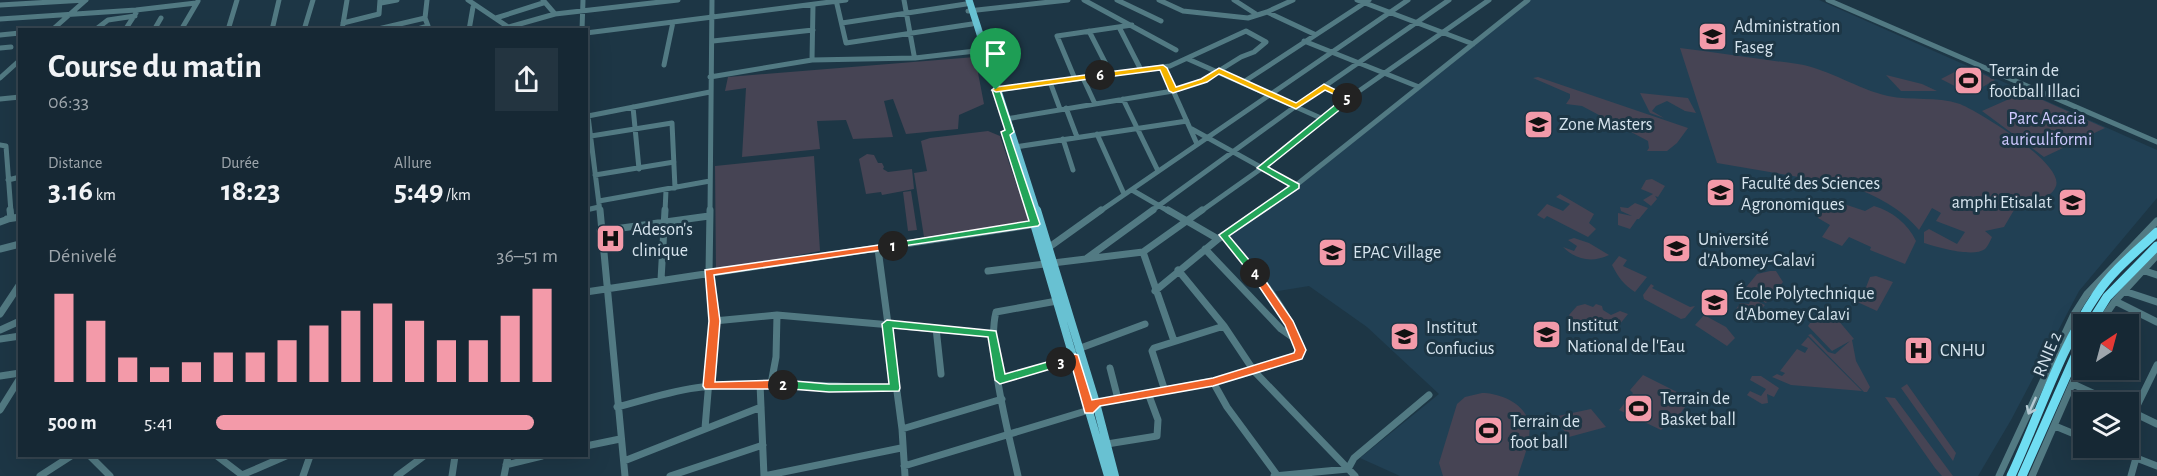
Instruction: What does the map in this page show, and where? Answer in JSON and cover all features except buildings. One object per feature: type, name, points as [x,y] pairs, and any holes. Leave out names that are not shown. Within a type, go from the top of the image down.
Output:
[{"type":"highway","name":"RNIE 2","points":[[2011,476],[2036,423],[2066,348],[2081,319],[2099,292],[2157,232]]},
{"type":"highway","name":"RNIE 2","points":[[2096,314],[2107,297],[2157,246]]},
{"type":"highway","name":"RNIE 2","points":[[2022,476],[2073,361]]},
{"type":"main road","points":[[968,5],[972,24],[1096,403],[1115,476]]},
{"type":"main road","points":[[968,5],[1048,248],[1057,301],[1108,476]]},
{"type":"street","points":[[0,2],[86,0]]},
{"type":"street","points":[[54,28],[86,0]]},
{"type":"street","points":[[229,28],[237,0]]},
{"type":"street","points":[[272,28],[279,0]]},
{"type":"street","points":[[305,28],[313,0]]},
{"type":"street","points":[[342,28],[347,0]]},
{"type":"street","points":[[343,23],[379,14],[381,2],[397,0]]},
{"type":"street","points":[[421,28],[428,26],[425,18],[427,1],[433,0]]},
{"type":"street","points":[[468,0],[473,7],[510,28],[555,14],[678,0]]},
{"type":"street","points":[[582,28],[583,0]]},
{"type":"street","points":[[705,428],[714,321],[709,273],[712,0]]},
{"type":"street","points":[[588,33],[846,0]]},
{"type":"street","points":[[904,0],[914,55]]},
{"type":"street","points":[[842,23],[968,5],[1068,0]]},
{"type":"street","points":[[1084,0],[1176,50]]},
{"type":"street","points":[[1117,0],[1161,21]]},
{"type":"street","points":[[1158,0],[1183,11],[1248,18],[1253,18],[1256,14],[1293,0]]},
{"type":"street","points":[[1234,0],[1256,14]]},
{"type":"street","points":[[1357,0],[1367,1],[1391,13],[1473,44]]},
{"type":"street","points":[[1048,248],[1408,0]]},
{"type":"street","points":[[1087,259],[1235,153],[1296,106],[1449,0]]},
{"type":"street","points":[[988,271],[1143,252],[1262,168],[1349,98],[1386,75],[1489,0]]},
{"type":"street","points":[[1516,0],[1519,7]]},
{"type":"street","points":[[1155,291],[1221,237],[1295,186],[1528,0]]},
{"type":"street","points":[[1828,0],[2157,142]]},
{"type":"street","points":[[96,28],[100,23],[111,18],[197,1]]},
{"type":"street","points":[[182,28],[197,1]]},
{"type":"street","points":[[496,18],[543,1],[555,14]]},
{"type":"street","points":[[836,1],[846,43],[972,24]]},
{"type":"street","points":[[1242,83],[1367,1]]},
{"type":"street","points":[[812,60],[813,5]]},
{"type":"street","points":[[469,28],[473,7]]},
{"type":"street","points":[[1266,12],[1314,34]]},
{"type":"street","points":[[0,19],[136,13]]},
{"type":"street","points":[[125,28],[136,13]]},
{"type":"street","points":[[154,28],[162,18]]},
{"type":"street","points":[[382,28],[425,18]]},
{"type":"street","points":[[664,65],[673,22]]},
{"type":"street","points":[[1075,79],[1056,37],[1132,26]]},
{"type":"street","points":[[1119,27],[1141,70]]},
{"type":"street","points":[[713,41],[813,30]]},
{"type":"street","points":[[1089,31],[1111,74]]},
{"type":"street","points":[[996,90],[1163,68],[1188,59],[1243,31],[1249,31],[1266,40],[1264,45],[1257,50],[1204,80],[1173,91],[1006,119]]},
{"type":"street","points":[[0,35],[18,33]]},
{"type":"street","points":[[1304,41],[1419,87]]},
{"type":"street","points":[[0,48],[11,47]]},
{"type":"street","points":[[710,77],[812,60],[915,58],[981,50]]},
{"type":"street","points":[[1188,59],[1219,70],[1242,83],[1323,119]]},
{"type":"street","points":[[0,78],[18,62]]},
{"type":"street","points":[[1163,68],[1197,144]]},
{"type":"street","points":[[1083,78],[1095,104]]},
{"type":"street","points":[[1050,82],[1077,137]]},
{"type":"street","points":[[1324,87],[1349,98]]},
{"type":"street","points":[[626,476],[620,439],[599,204],[588,116],[710,92]]},
{"type":"street","points":[[0,99],[18,97]]},
{"type":"street","points":[[1123,99],[1158,171]]},
{"type":"street","points":[[633,106],[639,169]]},
{"type":"street","points":[[1015,147],[1187,121]]},
{"type":"street","points":[[590,141],[669,123],[674,125],[675,188]]},
{"type":"street","points":[[1190,128],[1295,186]]},
{"type":"street","points":[[1097,134],[1124,194]]},
{"type":"street","points":[[1063,139],[1073,170]]},
{"type":"street","points":[[0,145],[6,146],[10,218]]},
{"type":"street","points":[[595,175],[674,162]]},
{"type":"street","points":[[8,180],[18,178]]},
{"type":"street","points":[[588,209],[599,204],[710,181]]},
{"type":"street","points":[[661,280],[666,189]]},
{"type":"street","points":[[904,466],[961,447],[1010,436],[1089,410],[1096,403],[1213,382],[1299,356],[1300,350],[1289,324],[1266,287],[1221,237],[1186,222],[1132,190]]},
{"type":"street","points":[[600,231],[709,216]]},
{"type":"street","points":[[0,221],[18,217]]},
{"type":"street","points":[[1999,476],[2073,316],[2087,294],[2157,221]]},
{"type":"street","points":[[588,292],[1038,223]]},
{"type":"street","points":[[0,249],[18,244]]},
{"type":"street","points":[[878,249],[902,429],[901,448],[905,476]]},
{"type":"street","points":[[1205,249],[1281,329],[1295,339]]},
{"type":"street","points":[[1143,252],[1174,340]]},
{"type":"street","points":[[2106,314],[2157,255]]},
{"type":"street","points":[[1178,270],[1224,326],[1254,371],[1352,474]]},
{"type":"street","points":[[2142,270],[2157,275]]},
{"type":"street","points":[[0,314],[18,287]]},
{"type":"street","points":[[2124,291],[2157,302]]},
{"type":"street","points":[[1018,476],[1002,399],[992,318],[996,312],[1057,301]]},
{"type":"street","points":[[2115,301],[2157,321]]},
{"type":"street","points":[[714,321],[777,315],[993,334]]},
{"type":"street","points":[[771,384],[776,357],[777,315]]},
{"type":"street","points":[[0,330],[18,322]]},
{"type":"street","points":[[1078,349],[1145,324]]},
{"type":"street","points":[[1166,391],[1152,351],[1158,345],[1224,326]]},
{"type":"street","points":[[936,328],[941,374]]},
{"type":"street","points":[[0,339],[18,336]]},
{"type":"street","points":[[1000,380],[1075,358]]},
{"type":"street","points":[[2139,397],[2157,365]]},
{"type":"street","points":[[1110,368],[1118,399]]},
{"type":"street","points":[[0,376],[18,373]]},
{"type":"street","points":[[2032,476],[2075,380]]},
{"type":"street","points":[[0,410],[18,381]]},
{"type":"street","points":[[1213,382],[1226,405],[1259,447],[1276,476],[1352,474]]},
{"type":"street","points":[[760,384],[764,476],[901,448]]},
{"type":"street","points":[[617,407],[709,386],[771,384],[829,388],[895,388]]},
{"type":"street","points":[[2073,384],[2090,392]]},
{"type":"street","points":[[1107,444],[1157,435],[1160,430],[1158,418],[1148,393]]},
{"type":"street","points":[[1352,474],[1354,458],[1429,395]]},
{"type":"street","points":[[902,429],[1002,399]]},
{"type":"street","points":[[624,461],[761,407]]},
{"type":"street","points":[[2139,415],[2157,424]]},
{"type":"street","points":[[2055,426],[2073,433]]},
{"type":"street","points":[[588,446],[620,439]]},
{"type":"street","points":[[669,476],[763,445]]},
{"type":"street","points":[[40,476],[69,457]]},
{"type":"street","points":[[91,457],[110,476]]},
{"type":"street","points":[[218,457],[242,475],[284,457]]},
{"type":"street","points":[[303,476],[310,457]]},
{"type":"street","points":[[397,476],[423,457]]},
{"type":"street","points":[[452,476],[455,457]]},
{"type":"street","points":[[504,476],[508,457]]},
{"type":"street","points":[[506,465],[538,457]]},
{"type":"street","points":[[2131,476],[2136,458],[2157,466]]},
{"type":"shaded area","name":"Université d'Abomey-Calavi","points":[[1529,0],[1819,0],[2157,150],[2157,198],[2079,291],[2011,420],[1978,476],[1400,476],[1360,458],[1439,394],[1367,327],[1309,286],[1272,292],[1230,235],[1299,186]]},
{"type":"green space","points":[[1680,48],[1798,64],[1821,70],[1888,96],[1942,100],[1960,104],[2001,127],[2034,152],[2055,176],[2056,186],[2045,197],[2017,205],[2004,227],[1985,231],[1992,237],[1985,249],[1972,252],[1955,251],[1924,243],[1924,232],[1929,229],[1957,244],[1965,232],[1936,221],[1941,213],[1932,208],[1919,230],[1904,215],[1888,204],[1851,186],[1717,163]]},
{"type":"green space","points":[[975,57],[984,104],[959,115],[958,129],[906,134],[893,99],[884,101],[893,137],[853,139],[846,120],[817,121],[820,149],[742,157],[746,88],[725,91],[728,77]]},
{"type":"green space","name":"Terrain de football Illaci","points":[[1966,66],[1995,80],[1970,94],[1941,79]]},
{"type":"green space","points":[[1886,75],[1922,84],[1937,91],[1901,91]]},
{"type":"green space","points":[[1538,77],[1688,128],[1677,143],[1667,151],[1647,151],[1648,141],[1582,106],[1566,104],[1570,94],[1533,78]]},
{"type":"green space","name":"Parc Acacia auriculiformi","points":[[2025,92],[2105,128],[2044,157],[1982,111]]},
{"type":"green space","points":[[1640,93],[1688,98],[1696,113],[1685,111],[1667,101],[1656,106],[1652,111],[1664,118],[1650,113]]},
{"type":"green space","points":[[988,131],[1000,136],[1028,219],[1025,222],[924,237],[914,173],[927,171],[921,141]]},
{"type":"green space","points":[[867,154],[874,155],[878,163],[882,163],[883,169],[888,172],[912,169],[914,189],[882,195],[881,192],[866,194],[859,159]]},
{"type":"green space","points":[[814,156],[820,251],[716,271],[715,166]]},
{"type":"green space","points":[[1652,179],[1665,186],[1658,197],[1655,196],[1657,199],[1651,206],[1643,200],[1653,194],[1641,189],[1646,180]]},
{"type":"green space","points":[[911,191],[917,230],[908,231],[903,192]]},
{"type":"green space","points":[[1560,194],[1594,214],[1589,223],[1596,229],[1588,237],[1547,216],[1544,219],[1537,215],[1547,204],[1563,211],[1570,204],[1556,197]]},
{"type":"green space","points":[[1832,200],[1865,211],[1874,206],[1899,219],[1916,241],[1905,264],[1870,250],[1871,247],[1849,237],[1842,246],[1822,237],[1830,225],[1818,218]]},
{"type":"green space","points":[[1635,203],[1648,208],[1630,229],[1618,225],[1618,213],[1632,216],[1621,211],[1620,207],[1628,208]]},
{"type":"green space","points":[[1574,238],[1589,243],[1609,255],[1596,259],[1585,259],[1573,255],[1563,247],[1574,251],[1577,246],[1568,240]]},
{"type":"green space","points":[[1619,256],[1627,260],[1623,266],[1647,277],[1635,292],[1622,280],[1612,265]]},
{"type":"green space","points":[[1776,271],[1783,282],[1766,303],[1743,291],[1757,274]]},
{"type":"green space","points":[[1876,276],[1893,282],[1877,311],[1853,300],[1854,295],[1863,295],[1870,277]]},
{"type":"green space","points":[[1651,284],[1654,286],[1652,288],[1690,307],[1695,306],[1685,318],[1681,319],[1644,299],[1643,295]]},
{"type":"green space","points":[[1746,296],[1765,305],[1752,319],[1735,311],[1740,303],[1749,304],[1750,301],[1744,299]]},
{"type":"green space","points":[[1585,304],[1593,307],[1596,304],[1602,306],[1603,310],[1611,315],[1620,311],[1628,314],[1615,330],[1583,327],[1569,315],[1577,306]]},
{"type":"green space","points":[[1704,315],[1726,327],[1735,338],[1727,346],[1695,325]]},
{"type":"green space","points":[[1838,320],[1854,339],[1852,340],[1856,361],[1870,387],[1867,392],[1864,392],[1808,335],[1811,334],[1828,352],[1835,354],[1850,341],[1832,351],[1808,326],[1810,323]]},
{"type":"green space","points":[[1808,337],[1862,391],[1791,385],[1772,377],[1777,374],[1782,376],[1785,373],[1780,371],[1797,349],[1805,353],[1808,348],[1801,345]]},
{"type":"green space","points":[[1643,375],[1691,399],[1677,418],[1675,416],[1661,430],[1619,410],[1633,393],[1630,390]]},
{"type":"green space","points":[[1752,376],[1761,376],[1779,388],[1774,397],[1767,394],[1768,403],[1762,404],[1747,395],[1750,391],[1761,396],[1766,389],[1750,380]]},
{"type":"green space","points":[[1907,384],[1956,453],[1953,461],[1901,388]]},
{"type":"green space","name":"Terrain de foot ball","points":[[1482,393],[1497,395],[1512,401],[1527,418],[1529,438],[1518,476],[1443,476],[1439,463],[1457,404],[1465,397]]},
{"type":"green space","points":[[1885,397],[1895,398],[1953,476],[1942,476],[1935,468]]},
{"type":"green space","points":[[1591,409],[1606,427],[1569,437],[1553,417]]},
{"type":"place","name":"Administration Faseg","points":[[1713,36]]},
{"type":"place","name":"Terrain de football Illaci","points":[[1968,80]]},
{"type":"place","name":"Zone Masters","points":[[1538,124]]},
{"type":"place","name":"Faculté des Sciences Agronomiques","points":[[1720,193]]},
{"type":"place","name":"amphi Etisalat","points":[[2073,202]]},
{"type":"place","name":"Adeson's clinique","points":[[611,239]]},
{"type":"place","name":"Université d'Abomey-Calavi","points":[[1677,249]]},
{"type":"place","name":"EPAC Village","points":[[1332,252]]},
{"type":"place","name":"École Polytechnique d’Abomey Calavi","points":[[1714,303]]},
{"type":"place","name":"Institut National de l'Eau","points":[[1546,335]]},
{"type":"place","name":"Institut Confucius","points":[[1405,337]]},
{"type":"place","name":"CNHU","points":[[1919,350]]},
{"type":"place","name":"Terrain de Basket ball","points":[[1639,408]]},
{"type":"place","name":"Terrain de foot ball","points":[[1489,431]]},
{"type":"route","points":[[1163,68],[1173,91],[1194,85],[1219,70],[1242,83],[1296,106],[1324,87],[1349,98],[1262,168],[1295,186],[1224,235],[1266,287],[1289,324],[1300,350],[1299,356],[1213,382],[1096,403],[1089,410],[1075,358],[1000,380],[993,334],[887,324],[895,388],[829,388],[771,384],[709,386],[714,321],[709,273],[1035,224],[1005,132],[1010,132],[996,90],[1163,68]]}]
